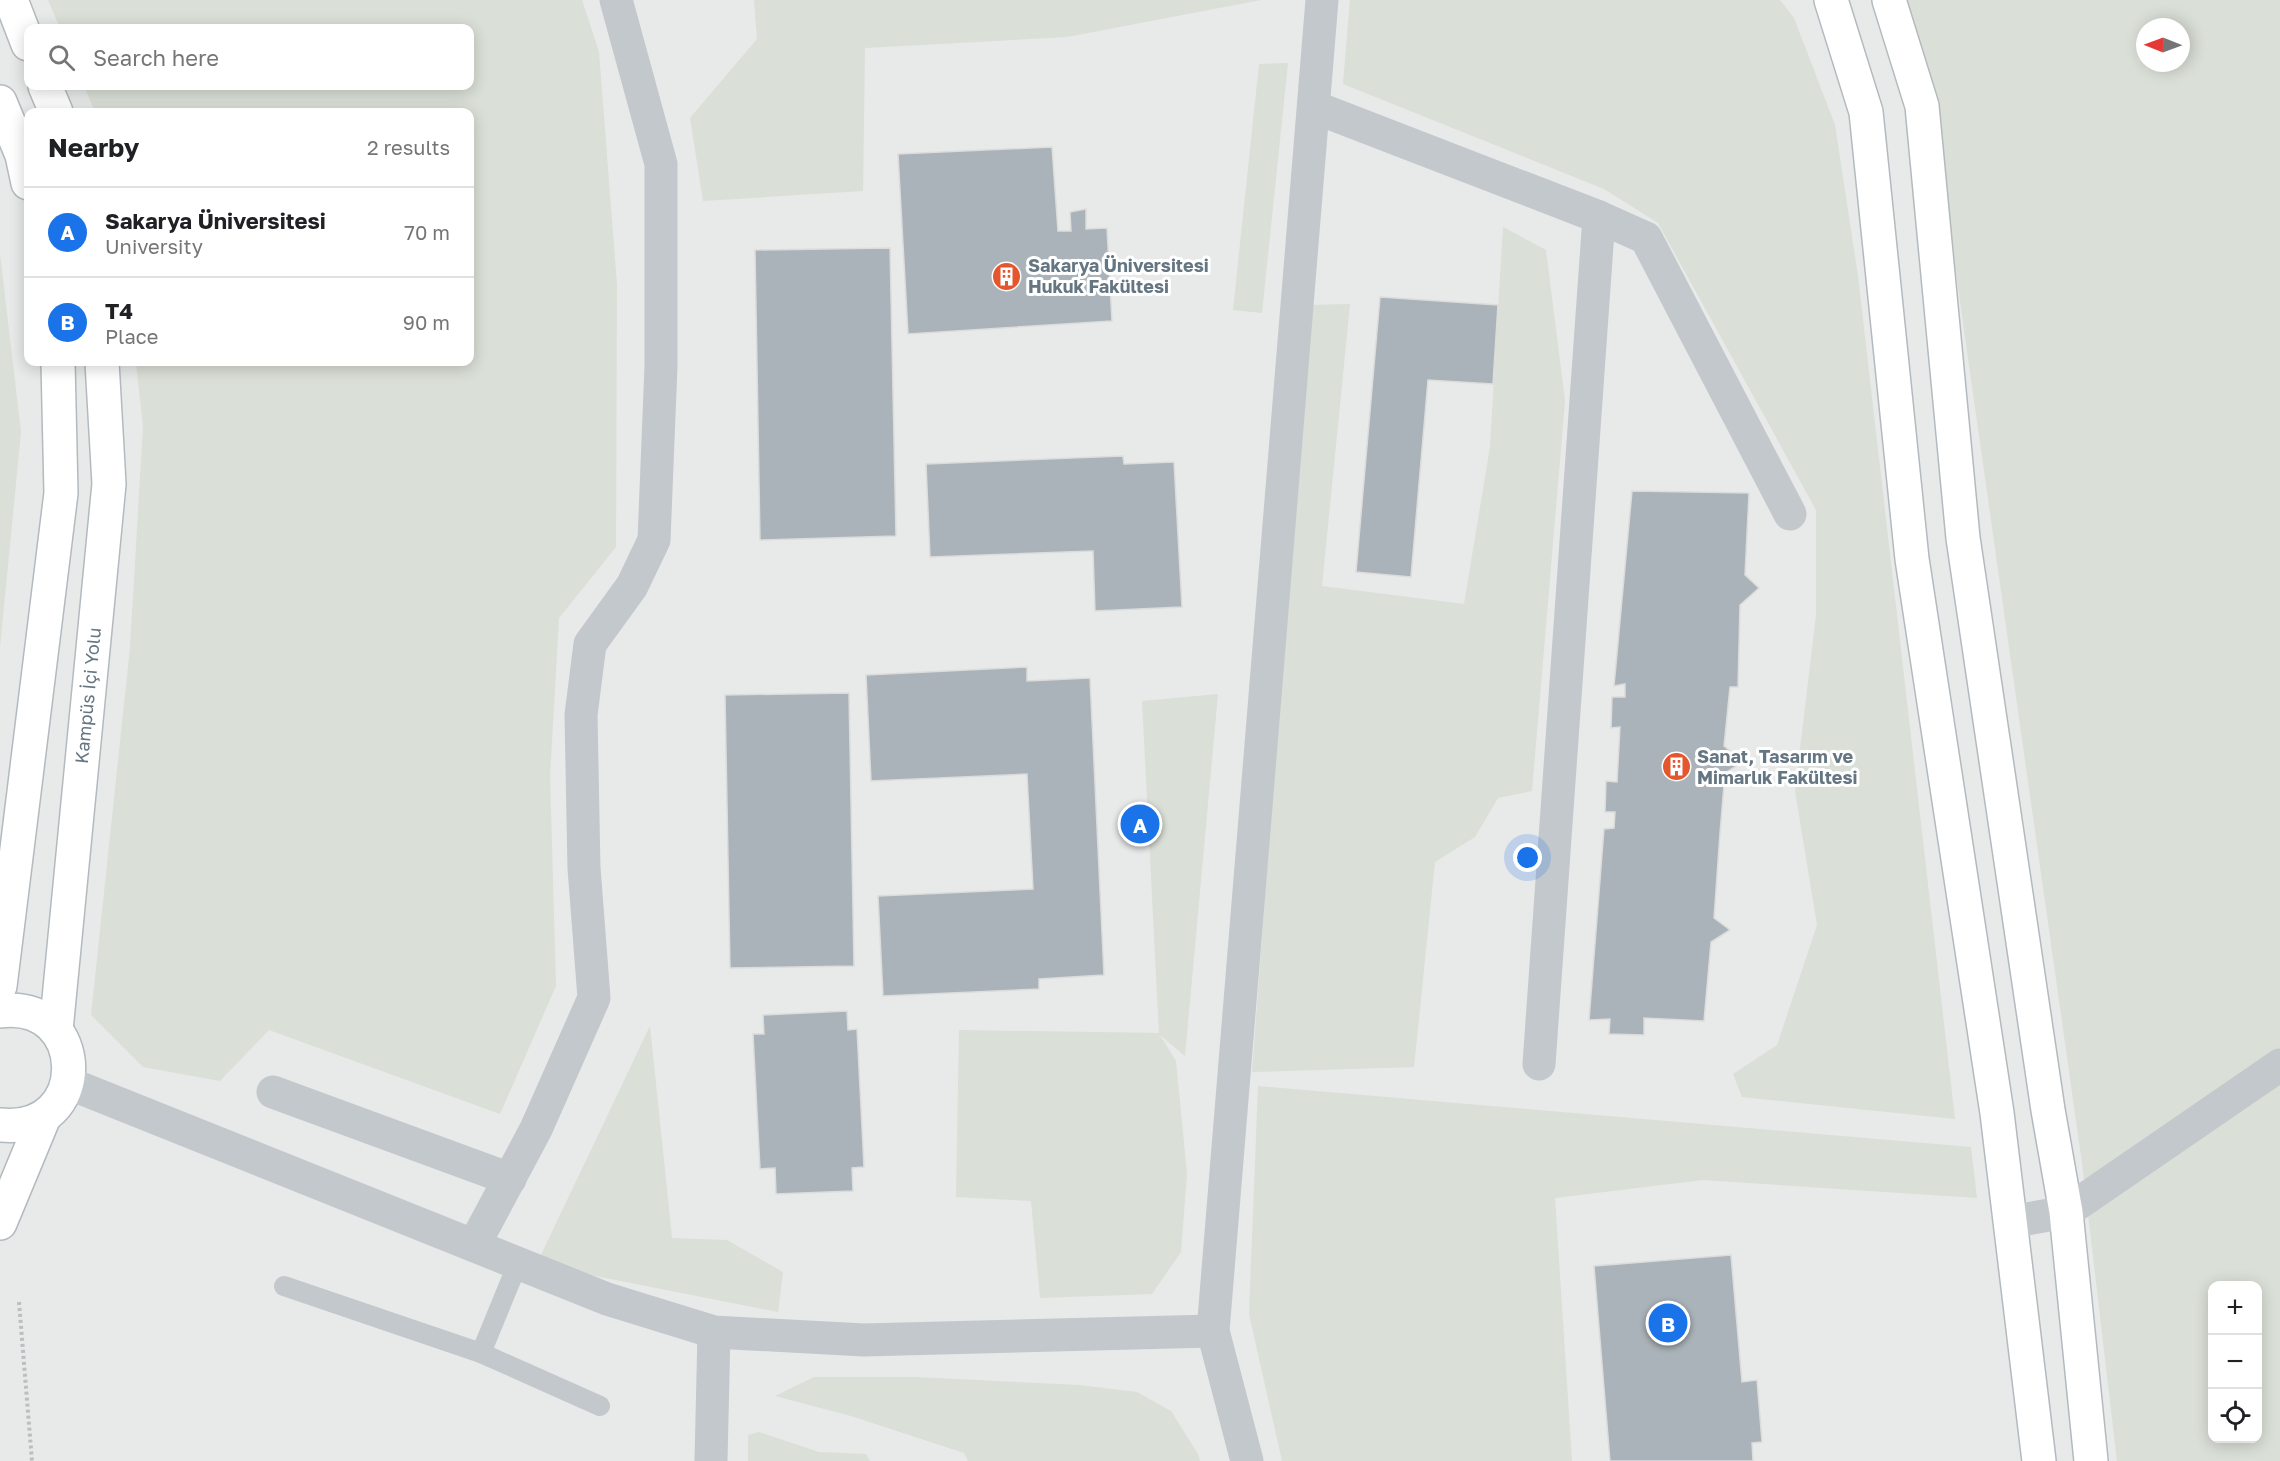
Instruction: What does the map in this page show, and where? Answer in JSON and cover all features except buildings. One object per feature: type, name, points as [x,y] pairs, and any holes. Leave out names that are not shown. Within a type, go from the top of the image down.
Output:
[{"type":"street","points":[[11,0],[24,34]]},
{"type":"street","points":[[474,1245],[536,1129],[594,998],[584,868],[581,715],[588,656],[590,644],[632,586],[654,540],[661,366],[661,164],[616,0]]},
{"type":"street","points":[[1248,1461],[1213,1331],[1322,0]]},
{"type":"street","points":[[1831,0],[1866,112],[1912,559],[1997,1113],[2039,1461]]},
{"type":"street","points":[[1889,0],[1922,106],[1963,538],[2048,1110],[2066,1212],[2091,1461]]},
{"type":"street","points":[[47,90],[54,108]]},
{"type":"street","points":[[0,102],[24,164]]},
{"type":"street","points":[[1314,107],[1599,217],[1646,238],[1790,514]]},
{"type":"street","points":[[1539,1064],[1599,217]]},
{"type":"street","points":[[0,986],[61,493],[58,366]]},
{"type":"street","name":"Kampüs İçi Yolu","points":[[56,1030],[109,484],[102,366]]},
{"type":"street","points":[[0,1011],[13,1009],[29,1012],[44,1019],[56,1030],[66,1046],[70,1064],[68,1083],[63,1096],[44,1117],[29,1124],[0,1125]]},
{"type":"street","points":[[2010,1222],[2066,1212],[2280,1065]]},
{"type":"street","points":[[68,1083],[608,1299],[714,1332],[864,1340],[1213,1331]]},
{"type":"street","points":[[273,1092],[510,1179]]},
{"type":"street","points":[[0,1223],[44,1117]]},
{"type":"street","points":[[711,1461],[714,1332]]},
{"type":"lane","points":[[481,1353],[518,1263]]},
{"type":"lane","points":[[284,1286],[481,1353],[600,1406]]},
{"type":"path","points":[[19,1302],[32,1461]]},
{"type":"shaded area","points":[[0,0],[2280,0],[2280,1461],[0,1461]]},
{"type":"shaded area","points":[[48,0],[582,0],[599,52],[617,285],[616,547],[559,618],[550,777],[556,986],[500,1114],[269,1030],[220,1081],[143,1067],[91,1015],[130,648],[143,427],[136,366],[474,366],[474,108],[93,108],[86,90],[474,90],[474,24],[58,24]]},
{"type":"shaded area","points":[[754,0],[1261,0],[1067,37],[865,48],[863,191],[703,201],[690,118],[757,39]]},
{"type":"shaded area","points":[[1350,0],[1780,0],[1794,18],[1835,125],[1858,276],[1955,1119],[1742,1097],[1733,1074],[1777,1045],[1817,925],[1795,791],[1816,615],[1816,510],[1658,223],[1604,189],[1343,84]]},
{"type":"shaded area","points":[[1894,0],[2280,0],[2280,1461],[2117,1461],[2082,1163],[1939,153]]},
{"type":"shaded area","points":[[1288,63],[1262,313],[1233,310],[1259,64]]},
{"type":"shaded area","points":[[1503,227],[1546,250],[1565,401],[1532,791],[1498,798],[1475,837],[1435,862],[1414,1067],[1252,1072],[1309,305],[1350,304],[1322,586],[1464,604],[1490,447]]},
{"type":"shaded area","points":[[0,254],[21,432],[0,647]]},
{"type":"shaded area","points":[[1218,694],[1185,1056],[1160,1035],[1176,1061],[1187,1174],[1181,1252],[1152,1294],[1040,1298],[1031,1201],[956,1197],[959,1030],[1159,1033],[1142,701]]},
{"type":"shaded area","points":[[650,1026],[672,1238],[727,1240],[783,1272],[778,1312],[580,1273],[540,1257]]},
{"type":"shaded area","points":[[1258,1086],[1971,1147],[1977,1198],[1703,1180],[1555,1198],[1572,1461],[1282,1461],[1249,1314]]},
{"type":"shaded area","points":[[814,1377],[915,1377],[1079,1385],[1137,1392],[1171,1411],[1200,1461],[968,1461],[964,1453],[851,1416],[775,1396]]},
{"type":"shaded area","points":[[759,1432],[819,1452],[866,1454],[870,1461],[748,1461],[748,1435]]},
{"type":"place","name":"Sakarya Üniversitesi Hukuk Fakültesi","points":[[1007,276]]},
{"type":"place","name":"Sanat, Tasarım ve Mimarlık Fakültesi","points":[[1676,767]]},
{"type":"place","name":"Sakarya Üniversitesi","points":[[1140,824]]},
{"type":"place","name":"T4","points":[[1668,1323]]}]
